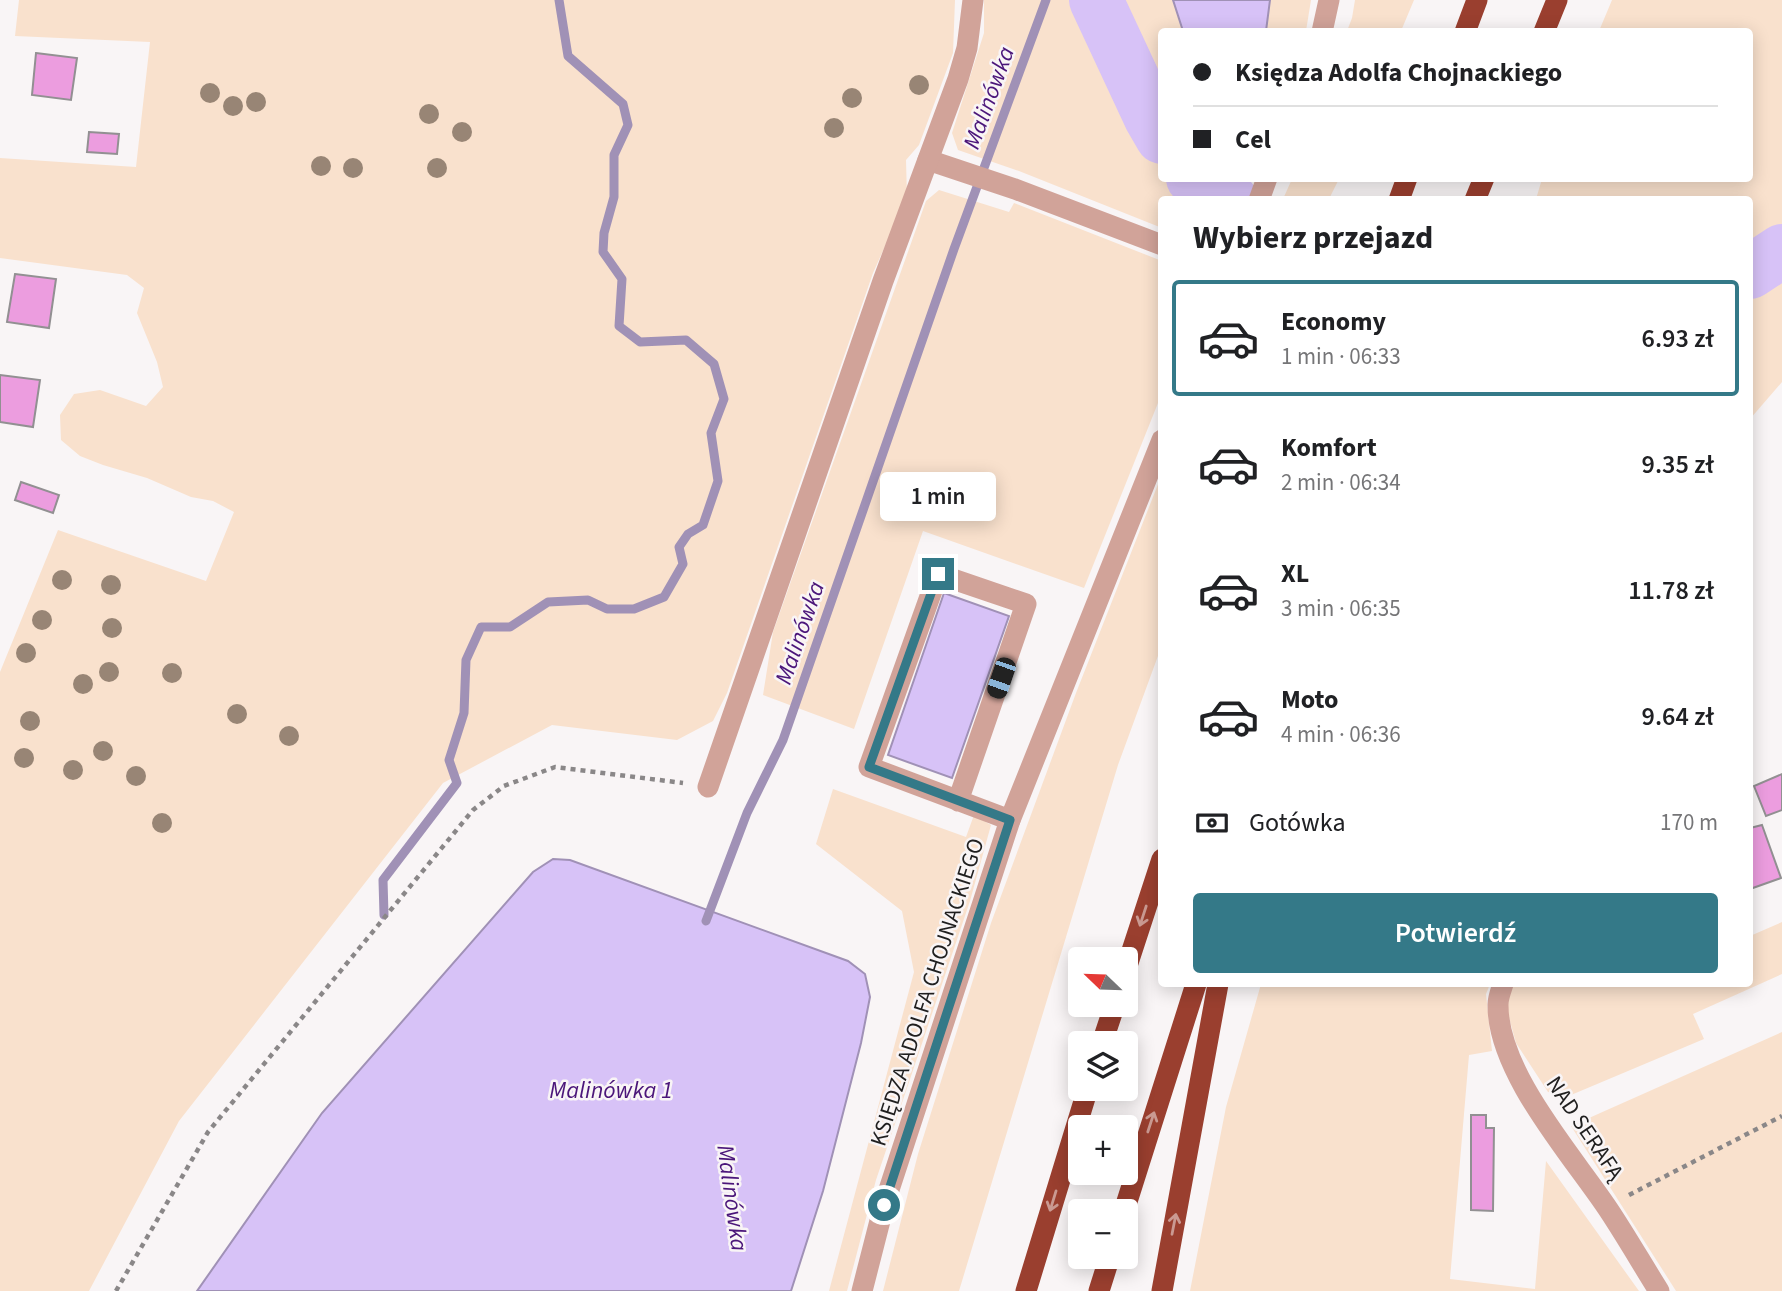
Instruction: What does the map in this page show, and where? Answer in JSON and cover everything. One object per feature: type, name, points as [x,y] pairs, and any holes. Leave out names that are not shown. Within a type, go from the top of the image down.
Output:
[{"type":"highway","points":[[1466,28],[1477,0]]},
{"type":"highway","points":[[1546,28],[1557,0]]},
{"type":"highway","points":[[1133,947],[1158,871]]},
{"type":"highway","points":[[1128,1199],[1195,987]]},
{"type":"highway","points":[[1162,1291],[1217,987]]},
{"type":"highway","points":[[1027,1291],[1084,1101]]},
{"type":"highway","points":[[1099,1291],[1106,1269]]},
{"type":"street","points":[[708,787],[883,281],[935,163],[967,48],[973,0]]},
{"type":"street","points":[[1323,28],[1329,0]]},
{"type":"street","points":[[935,163],[1158,244]]},
{"type":"street","name":"KSIĘDZA ADOLFA CHOJNACKIEGO","points":[[862,1291],[884,1205],[1010,820],[1158,450]]},
{"type":"street","points":[[958,801],[1026,604],[938,574],[869,767],[958,801],[1010,820]]},
{"type":"street","name":"NAD SERAFĄ","points":[[1502,987],[1498,1002],[1500,1026],[1514,1065],[1555,1138],[1608,1209],[1659,1291]]},
{"type":"path","points":[[116,1291],[208,1132],[473,810],[505,786],[555,767],[708,787]]},
{"type":"path","points":[[1608,1209],[1640,1188],[1782,1116]]},
{"type":"shaded area","points":[[19,0],[955,0],[953,53],[919,145],[906,160],[907,197],[873,273],[727,693],[713,721],[677,740],[552,725],[443,783],[179,1121],[89,1291],[0,1291],[0,672],[58,530],[206,581],[234,512],[213,501],[191,497],[147,478],[80,456],[61,440],[60,415],[74,394],[100,390],[146,406],[163,387],[157,362],[137,313],[144,288],[127,275],[0,258],[0,158],[136,167],[150,42],[15,36]]},
{"type":"shaded area","points":[[984,0],[1173,0],[1182,28],[1158,28],[1158,182],[1245,182],[1238,196],[1158,196],[1158,226],[1019,171],[958,150],[952,133],[984,33]]},
{"type":"shaded area","points":[[1270,0],[1311,0],[1306,28],[1266,28]]},
{"type":"shaded area","points":[[1355,0],[1414,0],[1402,28],[1348,28]]},
{"type":"shaded area","points":[[1612,0],[1782,0],[1782,382],[1753,416],[1753,196],[1537,196],[1541,182],[1753,182],[1753,28],[1600,28]]},
{"type":"shaded area","points":[[1290,182],[1338,182],[1330,196],[1284,196]]},
{"type":"shaded area","points":[[939,190],[1009,212],[1014,203],[1158,259],[1158,403],[1084,588],[923,531],[854,729],[763,695],[773,632],[926,201]]},
{"type":"shaded area","points":[[1158,484],[1158,656],[1118,765],[959,1291],[883,1291],[918,1154],[991,923],[1076,693]]},
{"type":"shaded area","points":[[833,789],[966,837],[974,815],[991,825],[970,901],[876,1180],[847,1291],[829,1291],[914,972],[902,911],[816,844]]},
{"type":"shaded area","points":[[1782,922],[1782,974],[1693,1014],[1704,1039],[1571,1095],[1548,1092],[1516,1043],[1505,1003],[1512,987],[1753,987],[1753,935]]},
{"type":"shaded area","points":[[1260,987],[1489,987],[1486,994],[1492,1051],[1469,1055],[1450,1279],[1535,1289],[1546,1161],[1639,1291],[1190,1291],[1226,1107]]},
{"type":"shaded area","points":[[1782,1032],[1782,1291],[1676,1291],[1571,1126]]},
{"type":"water","points":[[1173,0],[1270,0],[1266,28],[1182,28]]},
{"type":"water","points":[[944,593],[1009,616],[952,778],[888,755]]},
{"type":"water","name":"Malinówka 1","points":[[553,859],[570,860],[848,961],[865,974],[870,997],[861,1043],[823,1191],[791,1291],[197,1291],[322,1113],[533,872]]},
{"type":"building","points":[[36,53],[77,58],[71,100],[32,95]]},
{"type":"building","points":[[89,132],[119,134],[117,154],[87,152]]},
{"type":"building","points":[[15,274],[56,279],[49,328],[7,322]]},
{"type":"building","points":[[0,375],[40,380],[33,427],[0,422]]},
{"type":"building","points":[[21,482],[59,495],[53,513],[15,500]]},
{"type":"building","points":[[1782,774],[1782,810],[1766,816],[1754,786]]},
{"type":"building","points":[[1762,825],[1781,878],[1753,888],[1753,827]]},
{"type":"building","points":[[1471,1115],[1486,1115],[1486,1128],[1494,1128],[1493,1211],[1471,1210]]},
{"type":"waterway","points":[[384,915],[383,880],[457,783],[449,760],[464,713],[466,660],[481,627],[510,627],[548,602],[588,600],[607,609],[634,609],[664,597],[683,564],[679,547],[688,534],[703,525],[718,481],[711,433],[724,399],[714,364],[686,340],[640,342],[619,326],[622,279],[603,252],[604,233],[614,197],[614,155],[628,125],[623,104],[568,56],[559,0]]},
{"type":"waterway","name":"Malinówka","points":[[706,921],[747,813],[783,740],[954,249],[1046,0]]},
{"type":"waterway","points":[[1096,0],[1158,130]]},
{"type":"waterway","points":[[1196,182],[1222,196]]},
{"type":"waterway","points":[[1753,270],[1782,251]]},
{"type":"route","points":[[884,1205],[1010,820],[869,767],[938,574]]}]
